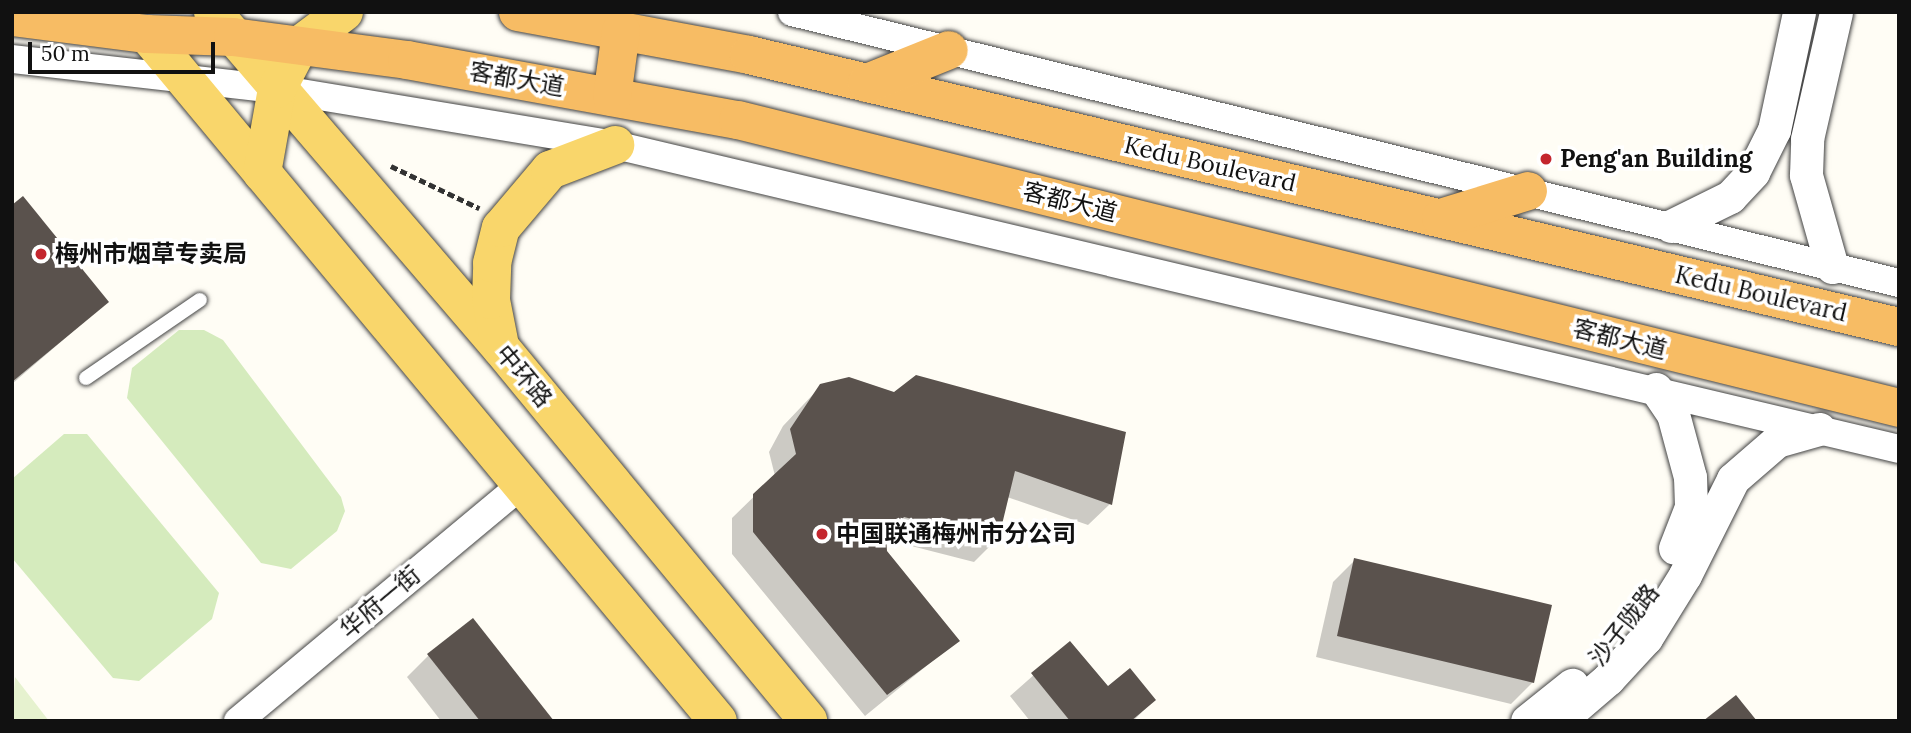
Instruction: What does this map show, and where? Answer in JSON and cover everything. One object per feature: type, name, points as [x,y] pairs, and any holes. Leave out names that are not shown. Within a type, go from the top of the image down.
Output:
[{"type":"highway","name":"Kedu Boulevard","points":[[518,12],[867,83],[1899,327]]},
{"type":"highway","name":"客都大道","points":[[12,17],[147,34],[223,24],[300,45],[738,120],[1899,408]]},
{"type":"highway","points":[[612,97],[621,31]]},
{"type":"highway","points":[[867,83],[949,50]]},
{"type":"highway","points":[[1440,218],[1528,191]]},
{"type":"main road","points":[[262,173],[277,89],[300,45],[344,12]]},
{"type":"main road","name":"中环路","points":[[223,24],[501,348],[808,721]]},
{"type":"main road","points":[[147,34],[718,721]]},
{"type":"main road","points":[[501,348],[491,300],[492,263],[501,228],[550,170],[615,145]]},
{"type":"street","points":[[1671,226],[1730,197],[1753,172],[1774,130],[1799,12]]},
{"type":"street","points":[[1832,267],[1806,175],[1807,139],[1836,12]]},
{"type":"street","points":[[798,13],[1899,284]]},
{"type":"street","points":[[12,59],[277,89],[615,145],[1656,389],[1899,449]]},
{"type":"street","points":[[1656,389],[1673,414],[1702,511],[1733,479],[1777,441],[1819,429]]},
{"type":"street","name":"华府一街","points":[[238,721],[522,484]]},
{"type":"street","name":"沙子陇路","points":[[1527,721],[1595,666],[1665,573],[1702,511]]},
{"type":"street","name":"沙子陇路","points":[[1559,721],[1608,679],[1646,638],[1685,575],[1702,511]]},
{"type":"lane","points":[[86,378],[200,300]]},
{"type":"path","points":[[391,166],[484,210]]},
{"type":"green space","points":[[179,330],[204,330],[223,340],[341,497],[345,511],[337,531],[291,569],[261,563],[127,398],[132,368]]},
{"type":"green space","points":[[64,434],[87,434],[219,593],[212,619],[139,681],[113,678],[12,558],[12,479]]},
{"type":"green space","points":[[15,677],[49,721],[12,721]]},
{"type":"building","name":"梅州市烟草专卖局","points":[[23,196],[109,302],[12,382],[12,205]]},
{"type":"building","name":"中国联通梅州市分公司","points":[[916,375],[1126,432],[1112,505],[1015,471],[998,541],[904,517],[886,537],[887,551],[960,641],[887,695],[753,532],[753,494],[796,454],[790,429],[820,384],[849,377],[894,392]]},
{"type":"building","points":[[1354,558],[1552,605],[1534,683],[1337,636]]},
{"type":"building","points":[[473,618],[554,721],[480,721],[427,654]]},
{"type":"building","points":[[1070,641],[1108,686],[1130,668],[1156,700],[1131,721],[1070,721],[1031,673]]},
{"type":"building","points":[[1736,695],[1757,721],[1703,721]]},
{"type":"place","name":"Peng'an Building","points":[[1546,159]]},
{"type":"place","name":"梅州市烟草专卖局","points":[[41,254]]},
{"type":"place","name":"中国联通梅州市分公司","points":[[822,534]]}]
